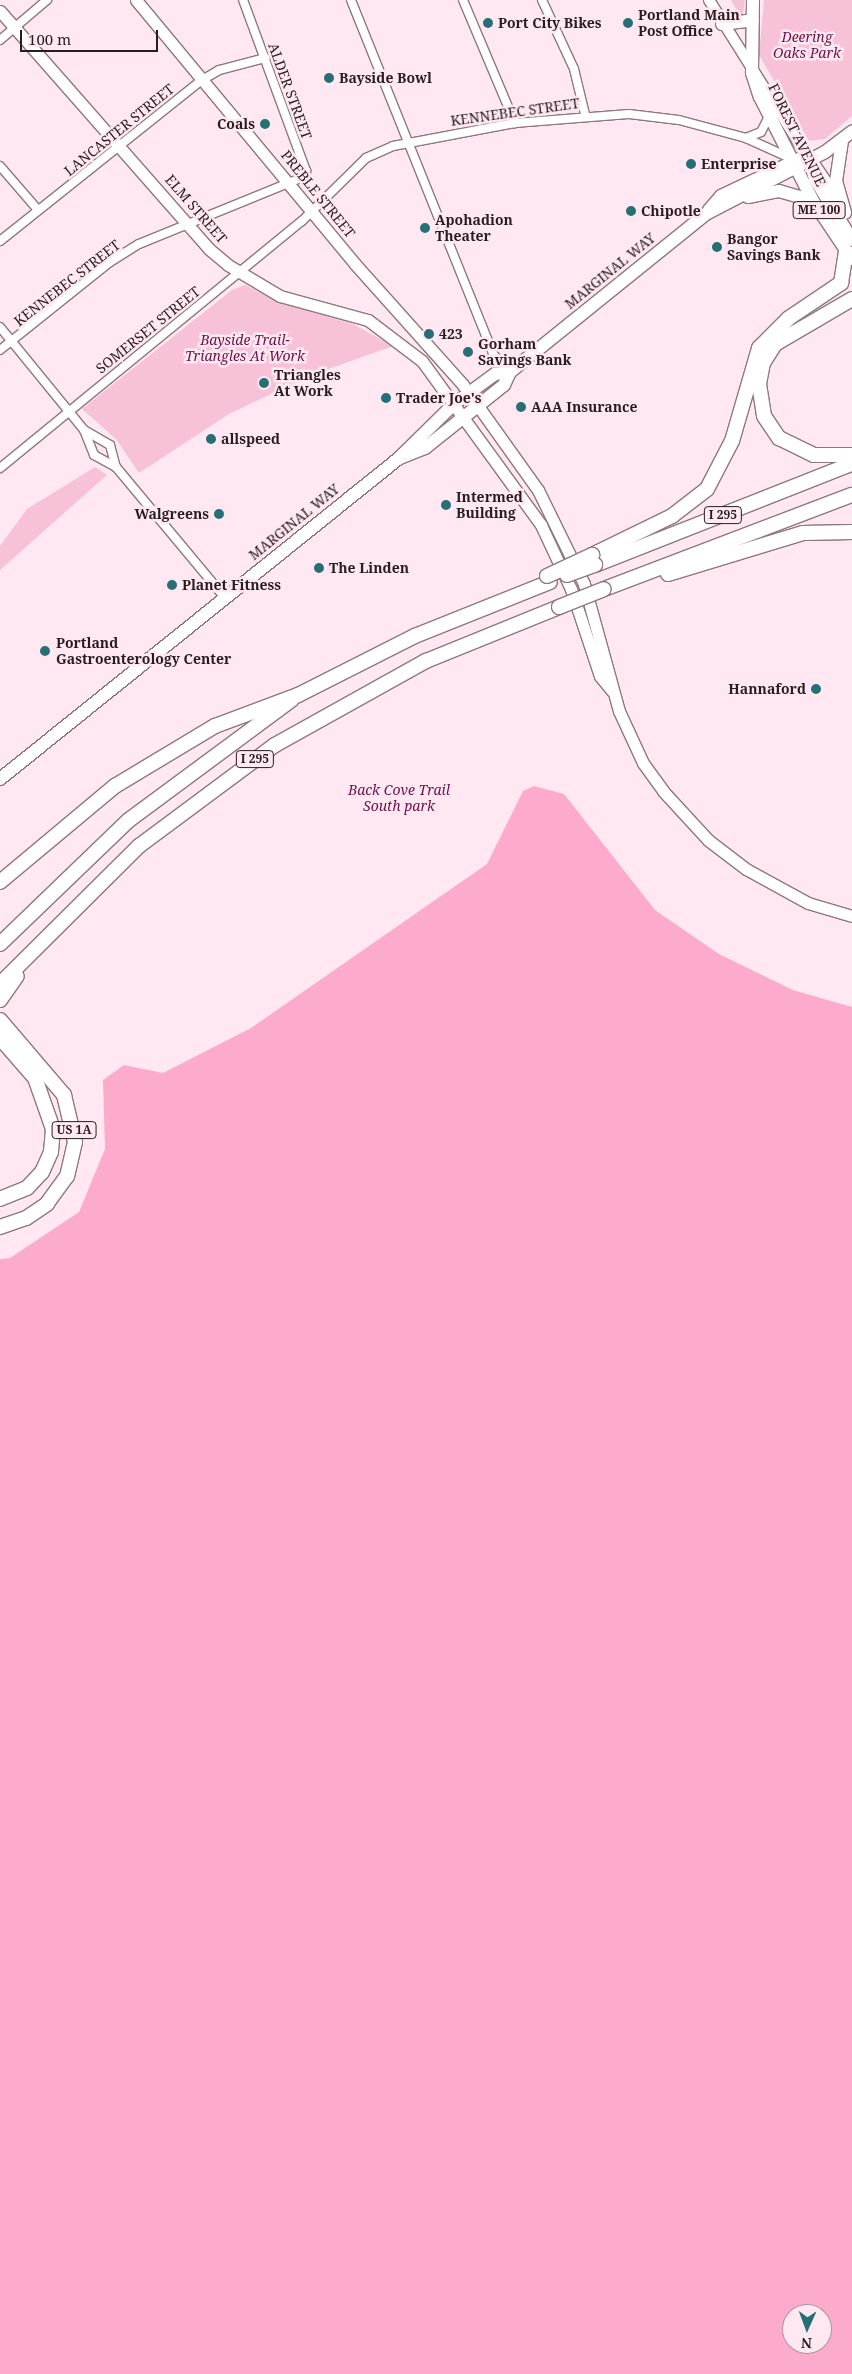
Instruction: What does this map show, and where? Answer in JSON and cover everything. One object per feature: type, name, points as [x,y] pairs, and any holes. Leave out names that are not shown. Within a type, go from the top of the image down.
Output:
[{"type":"highway","points":[[593,560],[672,516],[707,489],[732,440],[759,348],[789,318],[841,283],[850,250]]},
{"type":"highway","points":[[852,300],[775,344],[763,363],[759,384],[764,416],[779,438],[814,455],[852,455]]},
{"type":"highway","name":"I 295","points":[[0,944],[129,820],[298,695],[462,616],[593,560],[852,464]]},
{"type":"highway","name":"I 295","points":[[1,993],[43,942],[139,846],[275,745],[419,665],[560,607],[852,495]]},
{"type":"highway","points":[[604,591],[803,533],[852,532]]},
{"type":"highway","points":[[0,882],[66,824],[146,765],[215,726],[298,695]]},
{"type":"highway","name":"US 1A","points":[[0,1020],[64,1095],[75,1142],[67,1176],[47,1204],[26,1218],[0,1227]]},
{"type":"highway","points":[[0,1038],[35,1078],[53,1129],[51,1152],[42,1172],[27,1188],[0,1199]]},
{"type":"main road","name":"PREBLE STREET","points":[[136,0],[312,212],[469,393],[538,490],[563,536],[597,621],[611,672],[612,691]]},
{"type":"main road","points":[[752,73],[753,0]]},
{"type":"main road","name":"ELM STREET","points":[[0,11],[190,223],[209,249],[239,272],[280,296],[342,311],[379,326],[422,361],[541,525],[571,589],[600,676],[612,691]]},
{"type":"main road","points":[[722,24],[753,20]]},
{"type":"main road","name":"FOREST AVENUE","points":[[752,73],[769,116],[813,201],[850,250]]},
{"type":"main road","points":[[852,132],[842,141],[809,159],[852,224]]},
{"type":"main road","points":[[842,141],[836,181],[845,213]]},
{"type":"main road","name":"FOREST AVENUE","points":[[809,159],[815,179],[850,250]]},
{"type":"main road","name":"MARGINAL WAY","points":[[398,459],[425,448],[504,385],[510,372],[706,214],[721,196],[794,163],[809,159]]},
{"type":"main road","name":"MARGINAL WAY","points":[[706,214],[736,199],[794,163]]},
{"type":"main road","points":[[736,199],[779,191],[813,201]]},
{"type":"main road","name":"MARGINAL WAY","points":[[0,779],[398,459],[454,404],[495,374],[510,372]]},
{"type":"main road","points":[[612,691],[643,763],[708,840],[788,893],[852,916]]},
{"type":"street","points":[[0,40],[47,0]]},
{"type":"street","name":"ALDER STREET","points":[[243,0],[306,171],[291,185]]},
{"type":"street","points":[[351,0],[493,354],[510,372]]},
{"type":"street","points":[[463,0],[515,122]]},
{"type":"street","points":[[542,0],[574,69],[585,114]]},
{"type":"street","name":"FOREST AVENUE","points":[[709,0],[752,73],[809,159]]},
{"type":"street","name":"LANCASTER STREET","points":[[0,242],[202,80],[218,70],[265,58]]},
{"type":"street","name":"KENNEBEC STREET","points":[[312,212],[366,158],[408,144],[515,122],[585,114],[660,117],[746,138],[794,163]]},
{"type":"street","points":[[746,138],[761,132],[769,116]]},
{"type":"street","points":[[0,166],[38,210]]},
{"type":"street","name":"KENNEBEC STREET","points":[[0,350],[110,262],[190,223],[291,185]]},
{"type":"street","name":"SOMERSET STREET","points":[[0,468],[312,212]]},
{"type":"street","points":[[0,327],[84,430],[94,454],[116,467],[225,598]]},
{"type":"street","points":[[84,430],[110,445],[116,467]]},
{"type":"green space","name":"Deering Oaks Park","points":[[731,0],[745,0],[742,20]]},
{"type":"green space","name":"Deering Oaks Park","points":[[764,0],[852,0],[852,116],[825,139],[809,141],[759,55]]},
{"type":"green space","name":"Bayside Trail- Triangles At Work","points":[[245,285],[277,301],[353,324],[393,346],[309,376],[229,414],[139,473],[116,439],[82,409],[232,290]]},
{"type":"green space","points":[[95,467],[107,475],[0,570],[0,546],[27,509]]},
{"type":"shaded area","points":[[534,786],[564,794],[655,910],[719,954],[793,990],[852,1007],[852,2374],[0,2374],[0,1259],[10,1258],[79,1212],[105,1149],[103,1080],[124,1065],[163,1073],[251,1028],[487,864],[523,791]]},
{"type":"place","name":"Port City Bikes","points":[[488,23]]},
{"type":"place","name":"Portland Main Post Office","points":[[628,23]]},
{"type":"place","name":"Bayside Bowl","points":[[329,78]]},
{"type":"place","name":"Coals","points":[[265,124]]},
{"type":"place","name":"Enterprise","points":[[691,164]]},
{"type":"place","name":"Chipotle","points":[[631,211]]},
{"type":"place","name":"Apohadion Theater","points":[[425,228]]},
{"type":"place","name":"Bangor Savings Bank","points":[[717,247]]},
{"type":"place","name":"423","points":[[429,334]]},
{"type":"place","name":"Gorham Savings Bank","points":[[468,352]]},
{"type":"place","name":"Triangles At Work","points":[[264,383]]},
{"type":"place","name":"Trader Joe's","points":[[386,398]]},
{"type":"place","name":"AAA Insurance","points":[[521,407]]},
{"type":"place","name":"allspeed","points":[[211,439]]},
{"type":"place","name":"Intermed Building","points":[[446,505]]},
{"type":"place","name":"Walgreens","points":[[219,514]]},
{"type":"place","name":"The Linden","points":[[319,568]]},
{"type":"place","name":"Planet Fitness","points":[[172,585]]},
{"type":"place","name":"Portland Gastroenterology Center","points":[[45,651]]},
{"type":"place","name":"Hannaford","points":[[816,689]]},
{"type":"park label","name":"Back Cove Trail South park","points":[[399,798]]}]
